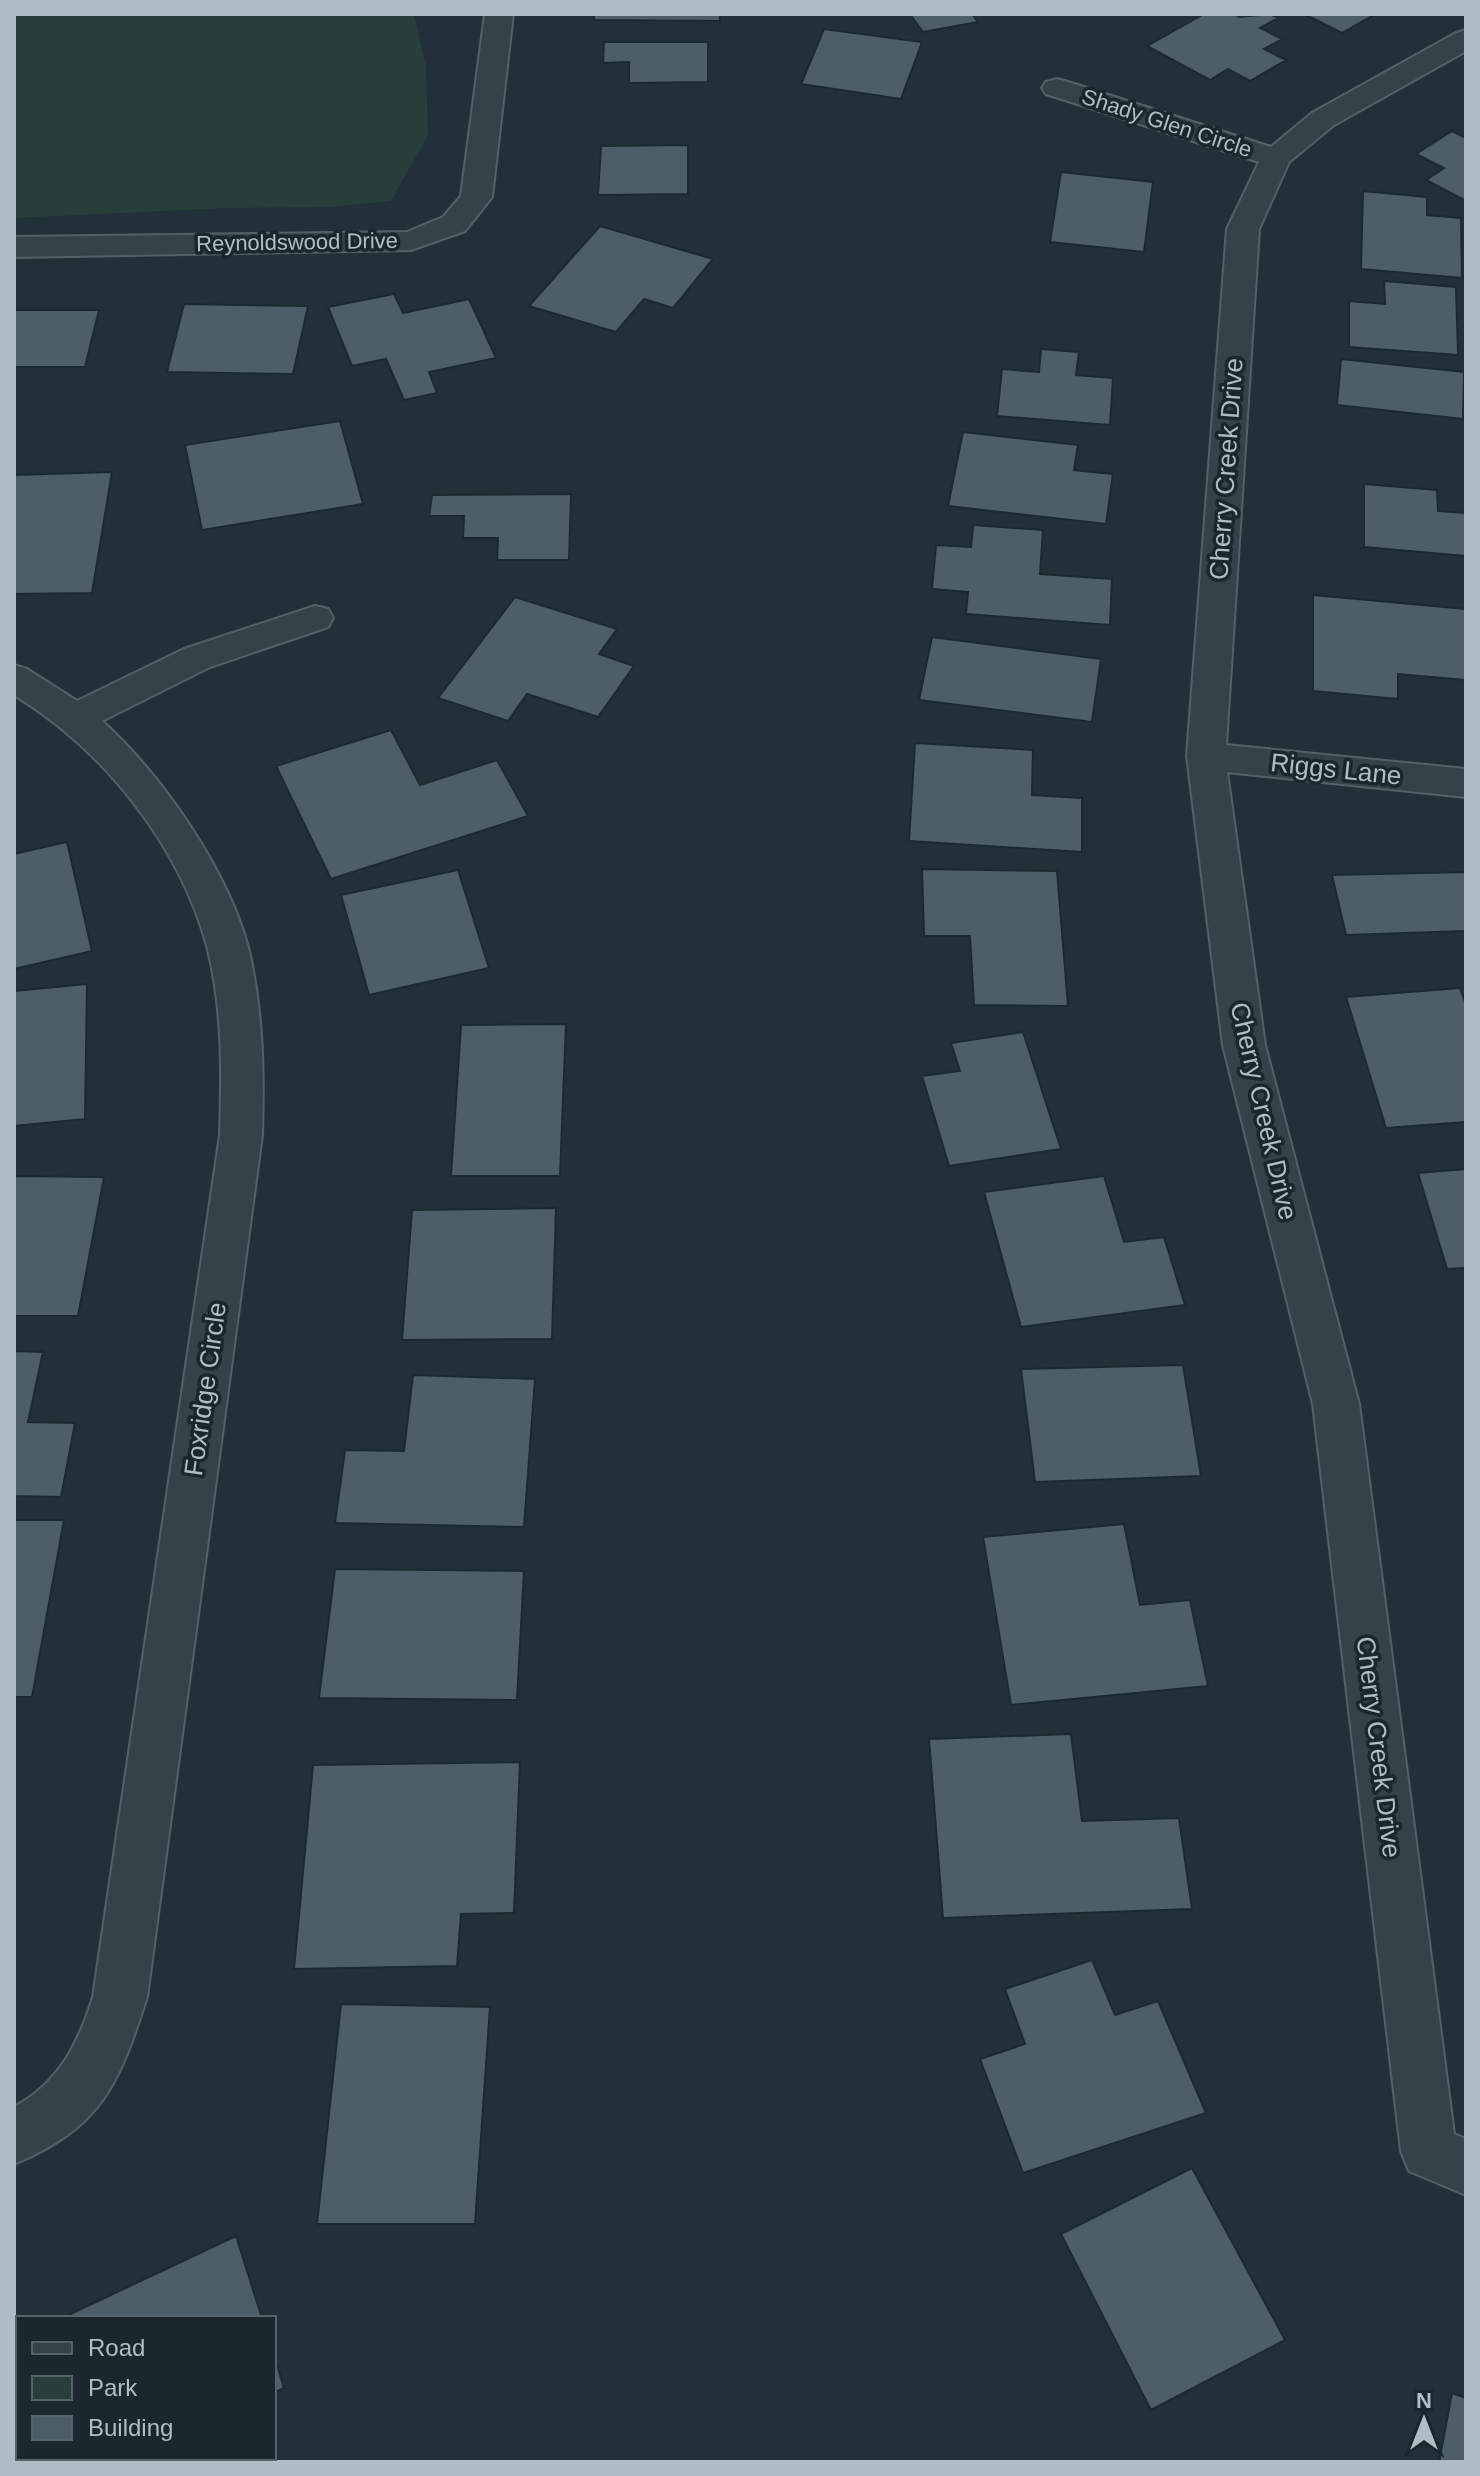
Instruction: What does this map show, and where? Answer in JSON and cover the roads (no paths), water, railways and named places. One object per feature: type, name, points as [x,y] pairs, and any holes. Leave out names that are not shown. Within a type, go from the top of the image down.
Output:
[{"type":"street","name":"Reynoldswood Drive","points":[[14,247],[411,241],[454,224],[476,197],[499,14]]},
{"type":"street","name":"Cherry Creek Drive","points":[[1466,39],[1323,119],[1276,158],[1243,229],[1206,756],[1244,1045],[1336,1404],[1429,2151],[1466,2167]]},
{"type":"street","name":"Shady Glen Circle","points":[[1057,88],[1276,158]]},
{"type":"street","points":[[77,717],[197,658],[315,618]]},
{"type":"street","name":"Foxridge Circle","points":[[14,678],[77,717],[129,768],[168,822],[198,874],[229,949],[239,1004],[243,1073],[241,1135],[120,1997],[102,2055],[76,2095],[35,2127],[14,2136]]},
{"type":"street","name":"Riggs Lane","points":[[1206,756],[1466,783]]}]
